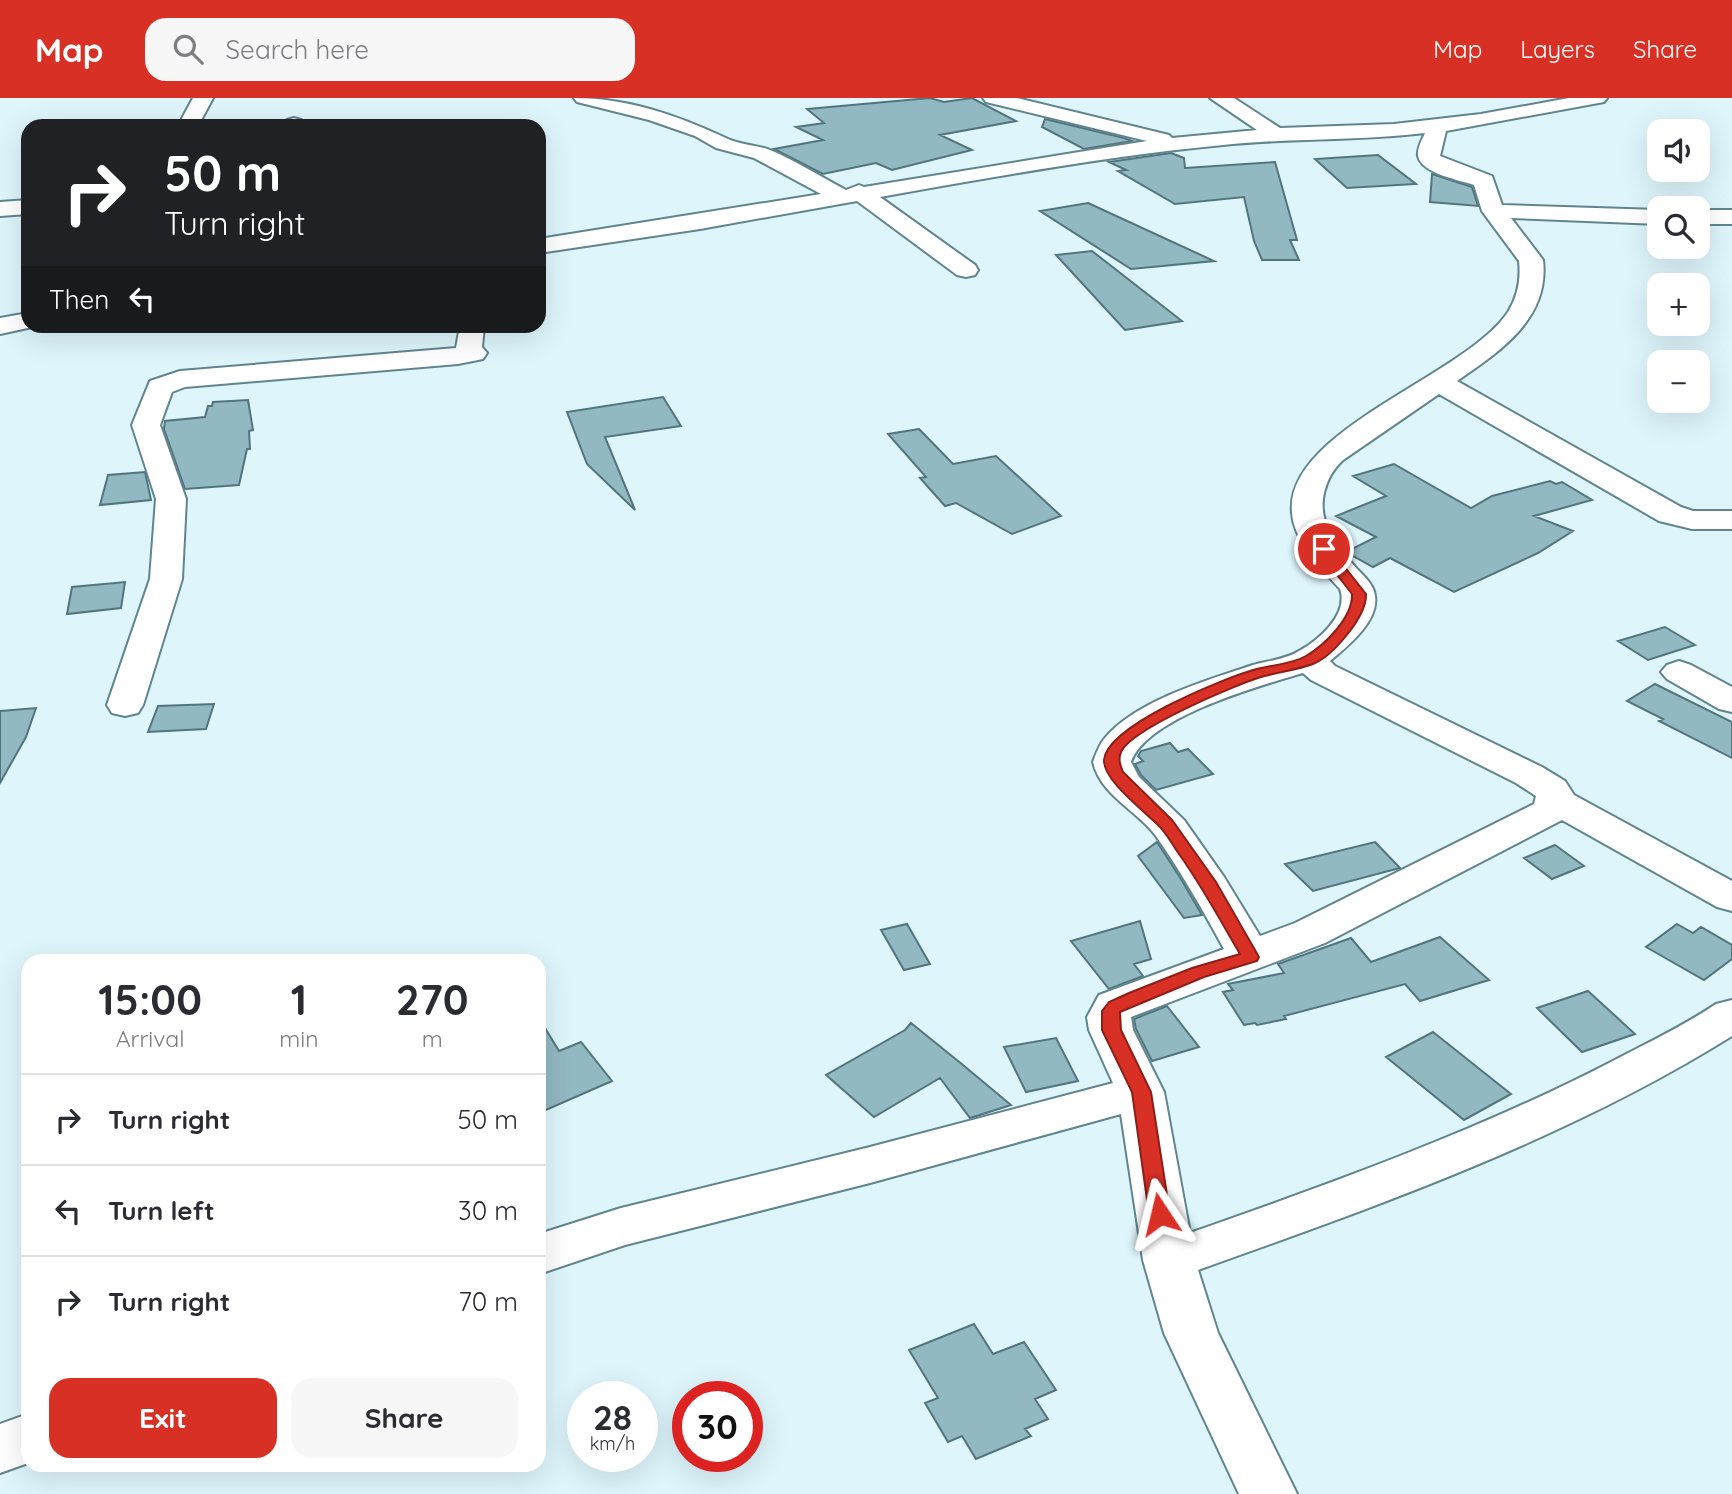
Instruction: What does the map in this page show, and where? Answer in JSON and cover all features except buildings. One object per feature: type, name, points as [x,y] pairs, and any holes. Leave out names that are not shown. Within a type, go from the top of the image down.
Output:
[{"type":"street","points":[[192,119],[202,98]]},
{"type":"street","points":[[584,98],[680,123],[715,140],[761,154],[850,194],[966,270]]},
{"type":"street","points":[[993,98],[1181,143]]},
{"type":"street","points":[[1220,98],[1275,134]]},
{"type":"street","points":[[546,245],[644,232],[850,194],[1181,143],[1275,134],[1362,133],[1438,126],[1501,118],[1597,98]]},
{"type":"street","points":[[1471,103],[1501,118]]},
{"type":"street","points":[[1250,957],[1208,882],[1166,823],[1130,790],[1111,763],[1114,750],[1136,730],[1199,697],[1254,674],[1310,660],[1352,619],[1359,601],[1355,586],[1310,530],[1306,498],[1314,480],[1329,458],[1476,356],[1512,327],[1528,299],[1531,260],[1493,211],[1484,181],[1444,167],[1429,158],[1429,149],[1438,126]]},
{"type":"street","points":[[0,209],[21,208]]},
{"type":"street","points":[[1493,211],[1647,217]]},
{"type":"street","points":[[1710,217],[1732,217]]},
{"type":"street","points":[[0,326],[21,322]]},
{"type":"street","points":[[125,705],[166,579],[171,499],[146,425],[160,387],[180,379],[458,356],[474,353],[469,349],[471,333]]},
{"type":"street","points":[[1436,382],[1670,514],[1692,520],[1732,520]]},
{"type":"street","points":[[1310,660],[1323,673],[1529,775],[1551,789],[1556,801],[1732,898]]},
{"type":"street","points":[[1679,671],[1732,701]]},
{"type":"street","points":[[1268,1494],[1191,1333],[1169,1260],[1141,1092],[1111,1030],[1111,1011],[1115,1006],[1198,972],[1250,957],[1310,933],[1543,817],[1553,810],[1556,801]]},
{"type":"street","points":[[1169,1260],[1304,1213],[1470,1150],[1598,1091],[1732,1015]]},
{"type":"street","points":[[546,1252],[621,1227],[870,1165],[1141,1092]]},
{"type":"street","points":[[0,1449],[21,1441]]},
{"type":"route","points":[[1160,1214],[1141,1092],[1111,1030],[1111,1011],[1115,1006],[1198,972],[1250,957],[1208,882],[1166,823],[1130,790],[1116,773],[1111,763],[1114,750],[1127,735],[1154,718],[1254,674],[1310,660],[1336,637],[1352,619],[1359,594],[1324,549]]}]
